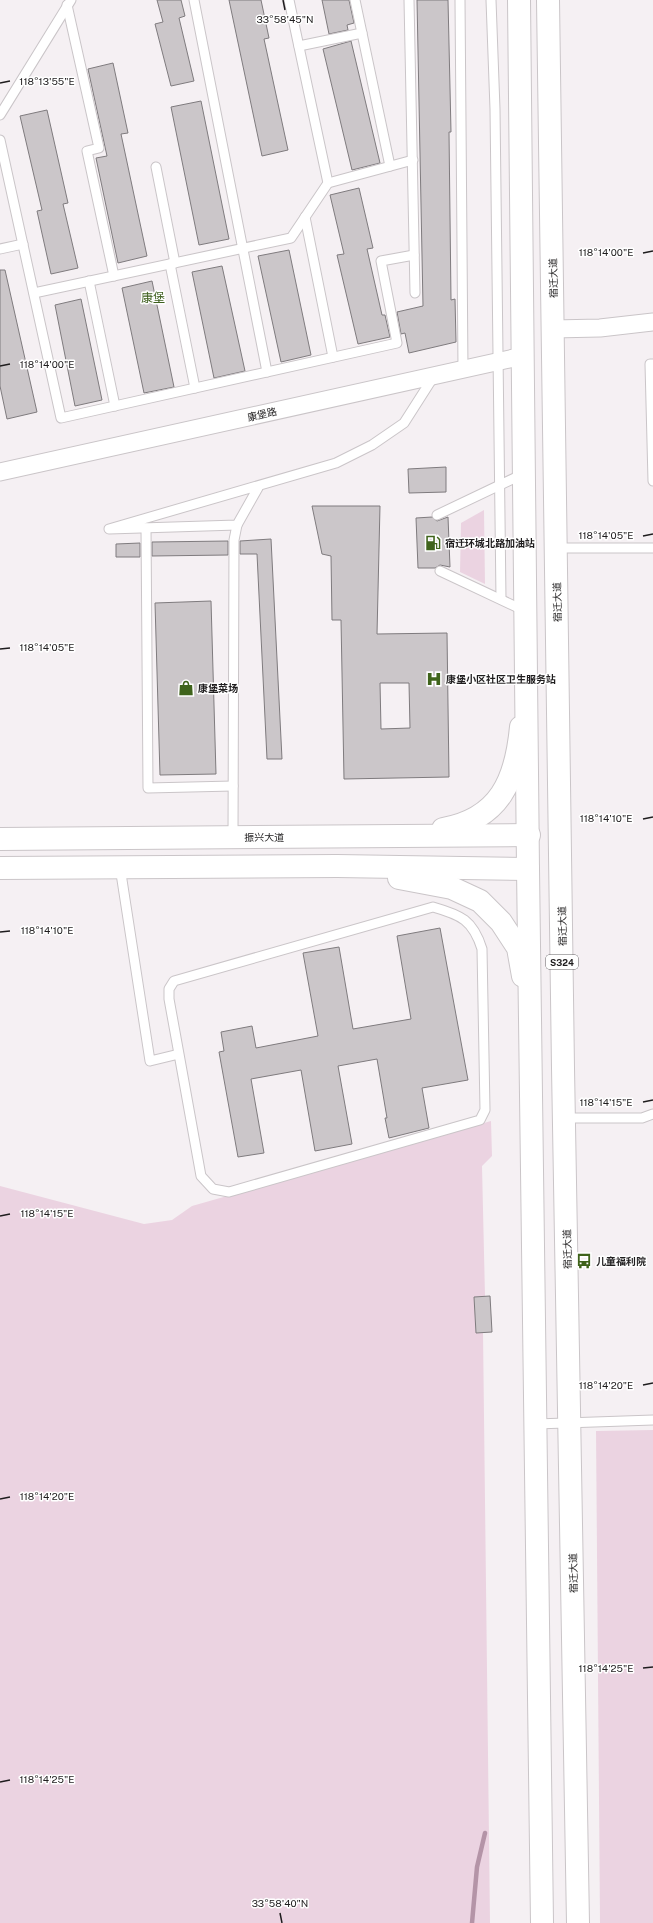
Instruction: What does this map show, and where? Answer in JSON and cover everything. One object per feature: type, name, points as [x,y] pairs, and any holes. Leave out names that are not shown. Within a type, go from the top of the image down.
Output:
[{"type":"main road","points":[[519,0],[529,836],[528,869],[542,1923]]},
{"type":"main road","name":"宿迁大道","points":[[548,0],[564,1118],[571,1423],[578,1923]]},
{"type":"main road","points":[[344,836],[444,828],[463,824],[490,809],[502,794],[511,776],[520,738],[527,668]]},
{"type":"main road","name":"振兴大道","points":[[0,839],[529,836]]},
{"type":"main road","points":[[0,868],[337,866],[528,869]]},
{"type":"main road","points":[[337,866],[452,888],[480,901],[502,922],[518,948],[531,1032]]},
{"type":"street","points":[[553,329],[600,328],[653,322]]},
{"type":"street","name":"康堡路","points":[[0,472],[523,356]]},
{"type":"lane","points":[[194,0],[267,372]]},
{"type":"lane","points":[[289,0],[328,183]]},
{"type":"lane","points":[[355,0],[390,166]]},
{"type":"lane","points":[[409,0],[415,293]]},
{"type":"lane","points":[[460,0],[463,369]]},
{"type":"lane","points":[[491,0],[495,109],[501,599]]},
{"type":"lane","points":[[0,115],[69,3]]},
{"type":"lane","points":[[69,3],[99,148],[86,151],[114,276]]},
{"type":"lane","points":[[299,46],[362,33]]},
{"type":"lane","points":[[0,140],[61,418],[397,343],[381,261],[414,254]]},
{"type":"lane","points":[[34,294],[290,238],[328,183],[413,160]]},
{"type":"lane","points":[[156,167],[195,388]]},
{"type":"lane","points":[[305,217],[333,357]]},
{"type":"lane","points":[[0,249],[23,244]]},
{"type":"lane","points":[[89,282],[115,406]]},
{"type":"lane","points":[[653,364],[650,364],[653,480]]},
{"type":"lane","points":[[237,525],[109,529],[259,486],[336,462],[372,446],[404,423],[434,376]]},
{"type":"lane","points":[[437,515],[525,474]]},
{"type":"lane","points":[[233,837],[234,540],[237,525],[259,486]]},
{"type":"lane","points":[[146,528],[148,788],[233,786]]},
{"type":"lane","points":[[557,548],[653,548]]},
{"type":"lane","points":[[440,571],[526,611]]},
{"type":"lane","points":[[120,867],[150,1060],[180,1054]]},
{"type":"lane","points":[[433,907],[461,917],[472,926],[477,933],[482,950],[485,1110],[480,1120],[228,1192],[213,1189],[201,1176],[180,1054],[168,989],[174,981],[433,907]]},
{"type":"lane","points":[[564,1118],[642,1118],[653,1114]]},
{"type":"lane","points":[[536,1424],[653,1420]]},
{"type":"shaded area","points":[[484,510],[485,584],[460,572],[461,523]]},
{"type":"shaded area","points":[[491,1121],[492,1156],[482,1166],[485,1296],[474,1297],[476,1333],[483,1332],[490,1923],[0,1923],[0,1186],[144,1224],[172,1220],[192,1206]]},
{"type":"shaded area","points":[[653,1430],[653,1923],[600,1923],[596,1431]]},
{"type":"building","points":[[157,0],[181,0],[185,16],[179,18],[194,81],[171,86],[155,24],[163,22]]},
{"type":"building","points":[[229,0],[261,0],[269,38],[264,39],[288,150],[262,156]]},
{"type":"building","points":[[322,0],[349,0],[354,23],[347,25],[348,30],[329,34]]},
{"type":"building","points":[[417,0],[448,0],[451,132],[449,132],[451,300],[455,299],[456,342],[409,353],[405,333],[401,334],[397,312],[423,306]]},
{"type":"building","points":[[351,41],[380,163],[352,170],[323,49]]},
{"type":"building","points":[[113,63],[128,133],[121,134],[147,256],[118,263],[96,158],[107,156],[88,69]]},
{"type":"building","points":[[201,101],[229,239],[199,245],[171,107]]},
{"type":"building","points":[[47,110],[68,203],[63,204],[78,268],[51,274],[37,211],[42,210],[20,116]]},
{"type":"building","points":[[359,188],[373,248],[367,249],[382,315],[385,315],[390,337],[358,344],[337,255],[344,254],[330,195]]},
{"type":"building","points":[[289,250],[311,355],[281,362],[258,256]]},
{"type":"building","points":[[222,266],[245,371],[214,378],[192,272]]},
{"type":"building","points":[[0,270],[5,270],[37,412],[7,419],[0,386]]},
{"type":"building","points":[[152,281],[174,387],[144,393],[122,288]]},
{"type":"building","points":[[81,299],[102,400],[75,406],[55,305]]},
{"type":"building","points":[[446,467],[446,492],[409,493],[408,469]]},
{"type":"building","points":[[312,506],[380,506],[377,634],[447,633],[449,777],[344,779],[341,620],[332,620],[331,556],[322,554]],"holes":[[[380,683],[409,683],[410,728],[381,729]]]},
{"type":"building","name":"宿迁环城北路加油站","points":[[432,517],[437,521],[448,517],[450,567],[440,565],[435,568],[418,568],[416,518]]},
{"type":"building","points":[[271,539],[282,759],[267,759],[257,554],[240,554],[240,541]]},
{"type":"building","points":[[228,541],[228,555],[152,556],[152,542]]},
{"type":"building","points":[[140,543],[140,557],[116,557],[116,544]]},
{"type":"building","name":"康堡菜场","points":[[211,601],[216,774],[160,775],[155,603]]},
{"type":"building","points":[[440,928],[468,1080],[422,1088],[429,1128],[389,1138],[377,1059],[338,1066],[352,1144],[315,1151],[301,1070],[251,1079],[264,1153],[238,1157],[219,1052],[224,1051],[221,1032],[252,1026],[256,1048],[318,1036],[303,953],[339,947],[353,1029],[411,1019],[397,936]]},
{"type":"building","points":[[490,1296],[492,1332],[476,1333],[474,1297]]},
{"type":"waterway","points":[[472,1923],[477,1867],[485,1833]]},
{"type":"place","name":"宿迁环城北路加油站","points":[[433,543]]},
{"type":"place","name":"康堡小区社区卫生服务站","points":[[434,679]]},
{"type":"place","name":"康堡菜场","points":[[186,688]]},
{"type":"place","name":"儿童福利院","points":[[584,1261]]},
{"type":"district","name":"康堡","points":[[153,298]]}]
